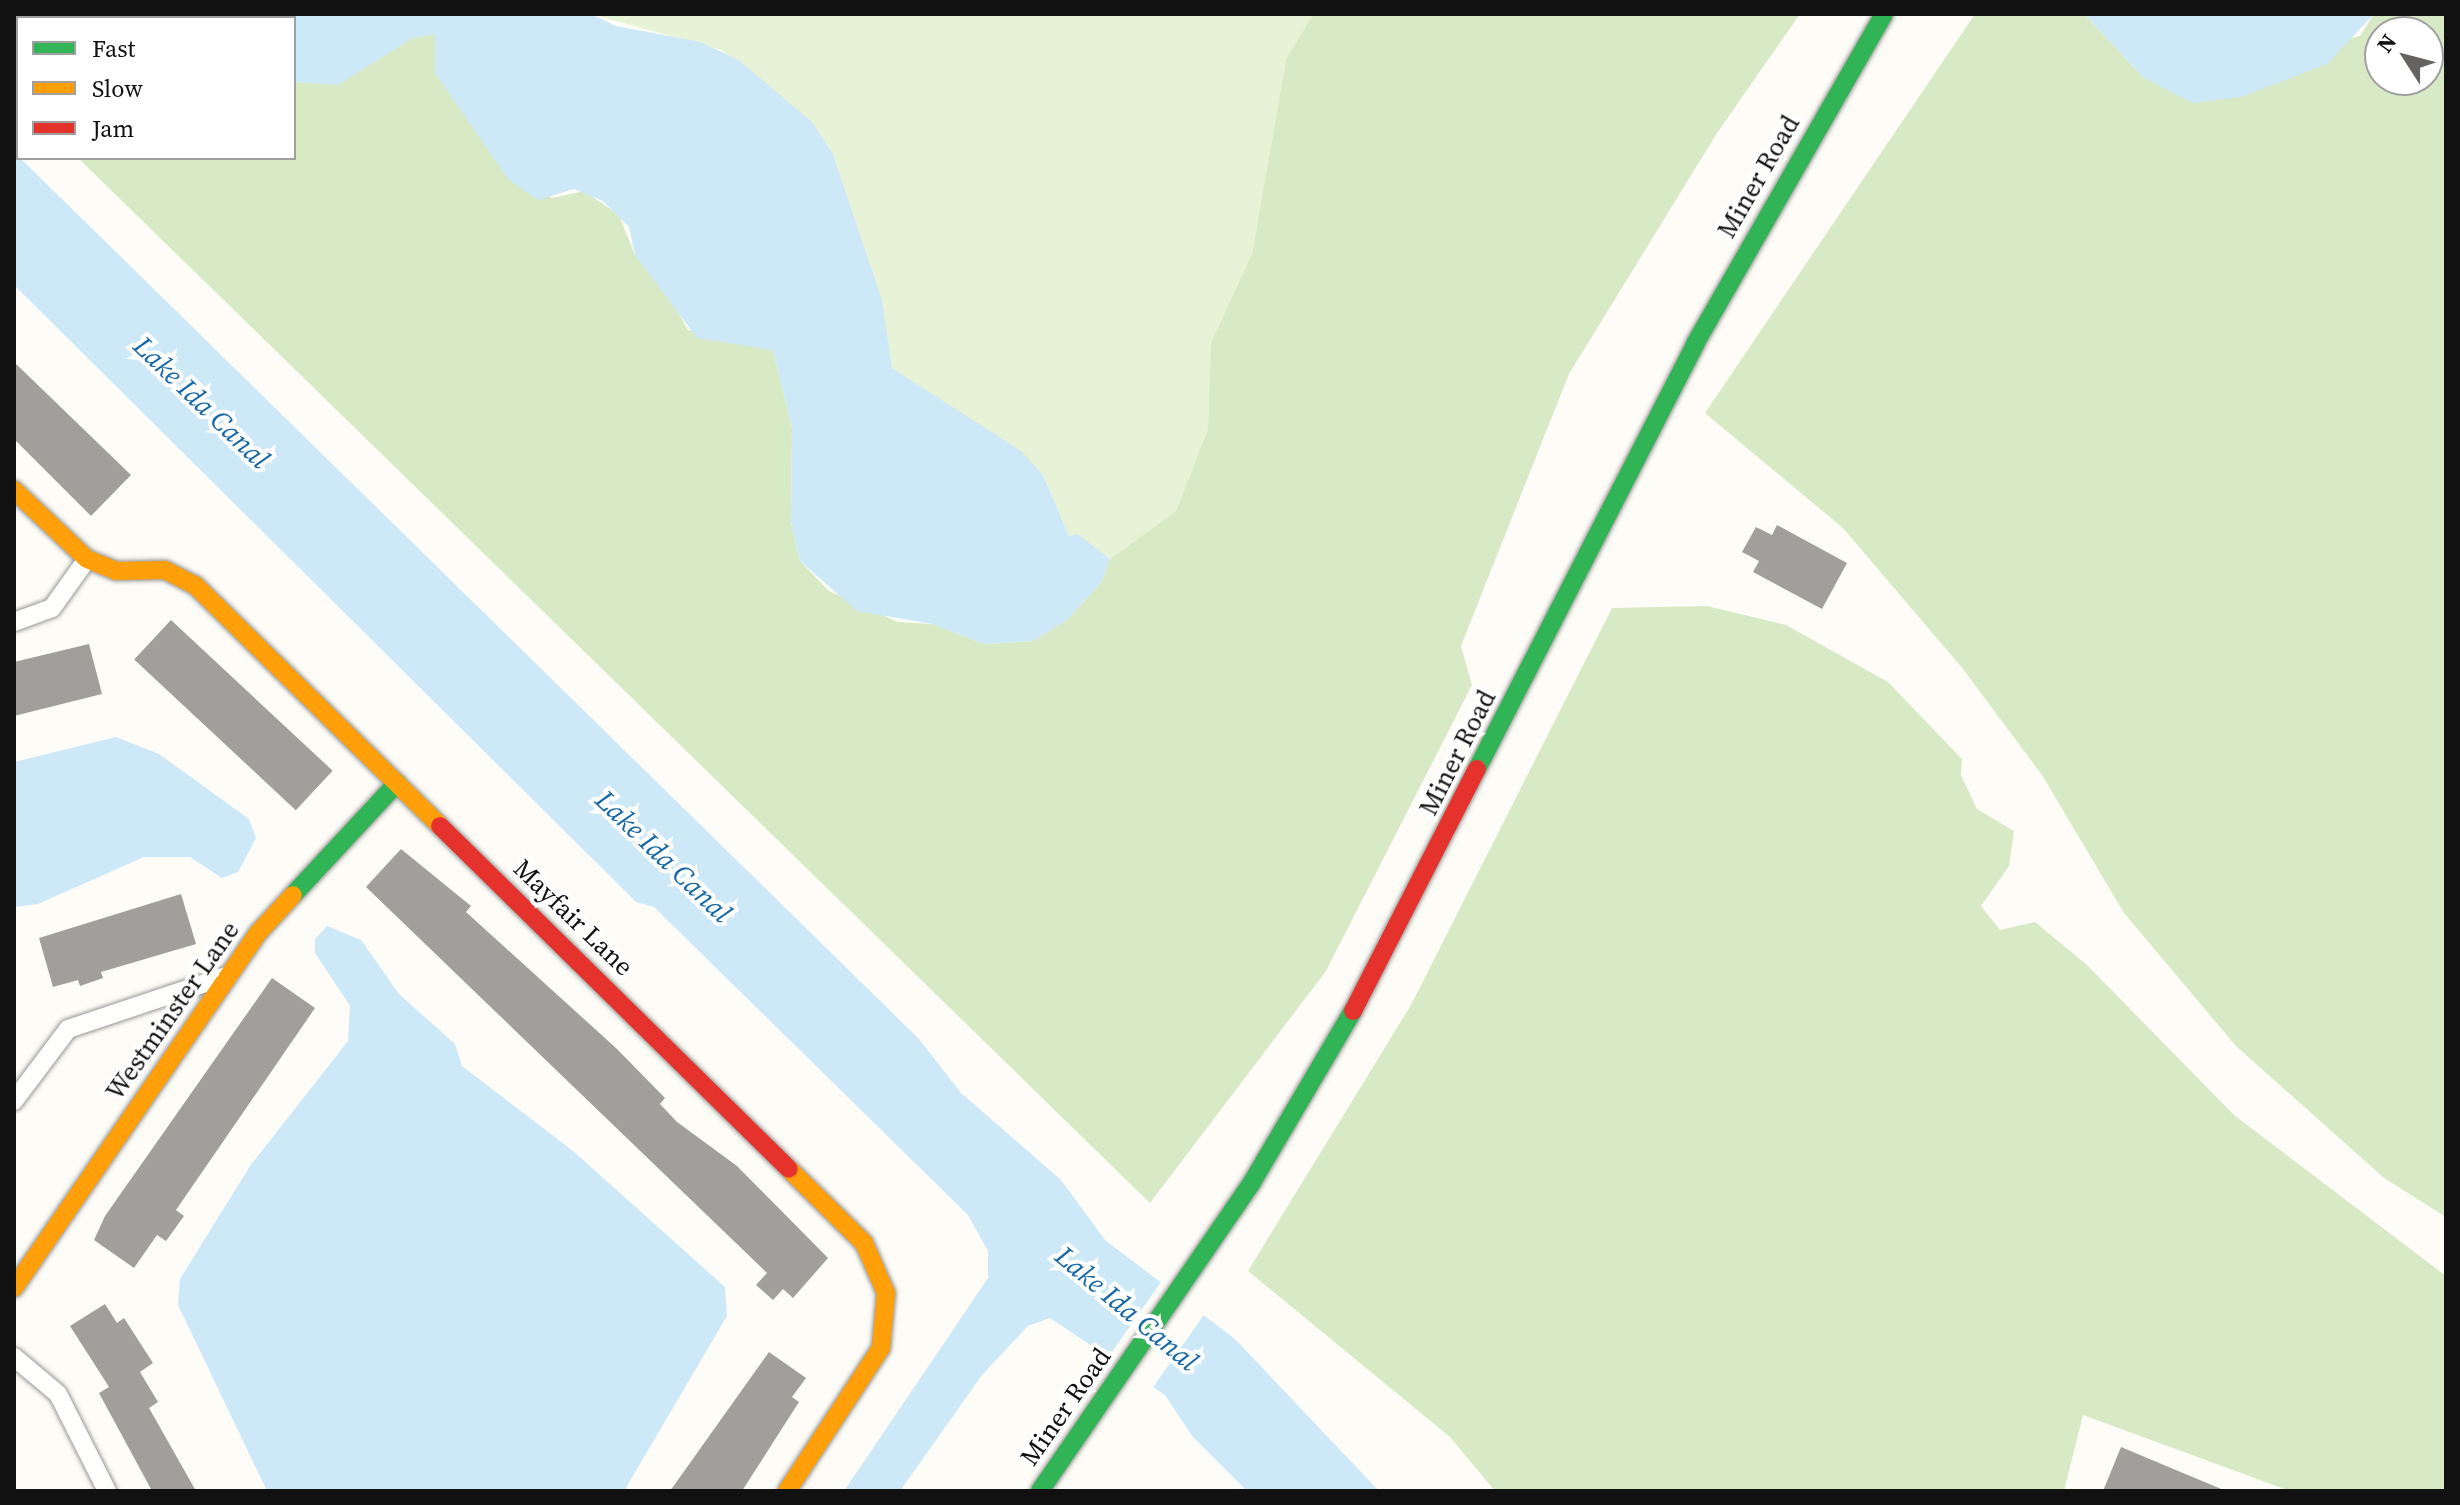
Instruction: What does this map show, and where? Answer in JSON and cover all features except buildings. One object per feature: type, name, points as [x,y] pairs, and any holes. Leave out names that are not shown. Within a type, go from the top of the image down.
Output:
[{"type":"street","name":"Miner Road","points":[[1040,1491],[1183,1283],[1361,1000],[1695,344],[1884,14]]},
{"type":"street","name":"Mayfair Lane","points":[[14,490],[87,559],[116,571],[165,570],[195,585],[874,1258],[886,1293],[881,1348],[787,1491]]},
{"type":"street","points":[[14,622],[52,608],[87,559]]},
{"type":"street","name":"Westminster Lane","points":[[14,1288],[229,975],[299,883],[397,783]]},
{"type":"street","points":[[14,1101],[68,1029],[229,975]]},
{"type":"street","points":[[14,1357],[58,1394],[107,1491]]},
{"type":"green space","points":[[14,14],[227,16],[16,16],[16,57]]},
{"type":"green space","points":[[591,14],[1313,14],[1286,61],[1252,254],[1212,343],[1208,429],[1176,511],[1110,559],[1078,534],[1069,536],[1043,475],[892,368],[872,271],[833,154],[812,122],[721,50]]},
{"type":"green space","points":[[1313,14],[1800,14],[1717,133],[1569,374],[1461,646],[1472,685],[1326,971],[1150,1203],[80,160],[296,160],[296,82],[338,84],[413,38],[435,34],[435,73],[552,198],[584,191],[619,215],[635,255],[661,281],[688,330],[773,350],[792,427],[791,522],[800,561],[829,591],[898,622],[933,624],[984,644],[1033,641],[1066,621],[1102,581],[1110,559],[1176,511],[1208,429],[1211,343],[1252,254],[1286,60]]},
{"type":"green space","points":[[1975,14],[2084,14],[2143,77],[2360,36],[2364,30],[2364,96],[2444,96],[2444,16],[2373,16],[2446,14],[2446,1217],[2384,1178],[2236,1046],[2124,913],[2042,775],[1963,669],[1843,528],[1705,413]]},
{"type":"green space","points":[[1707,606],[1786,625],[1888,682],[1962,759],[1961,775],[1977,809],[2014,831],[2009,866],[1981,906],[2000,930],[2035,922],[2087,965],[2234,1115],[2446,1276],[2446,1491],[2290,1491],[2083,1415],[2064,1491],[1495,1491],[1450,1437],[1248,1271],[1411,1005],[1612,608]]},
{"type":"water","points":[[226,14],[591,14],[616,26],[701,42],[740,61],[812,122],[833,154],[882,300],[892,368],[1021,451],[1043,475],[1069,536],[1078,534],[1110,559],[1102,581],[1066,621],[1033,641],[984,644],[933,624],[857,611],[800,561],[791,522],[792,427],[773,350],[697,338],[635,255],[629,227],[603,201],[574,189],[538,200],[508,179],[435,73],[435,34],[413,38],[338,85],[296,82],[296,16]]},
{"type":"water","points":[[2084,14],[2374,14],[2364,16],[2364,25],[2327,64],[2241,97],[2193,103],[2143,77]]},
{"type":"water","name":"Lake Ida Canal","points":[[14,152],[16,160],[22,160],[919,1039],[961,1093],[1061,1180],[1105,1240],[1235,1339],[1379,1491],[1247,1491],[1192,1436],[1165,1395],[1050,1318],[1028,1326],[982,1375],[900,1491],[844,1491],[988,1278],[988,1251],[968,1215],[654,907],[636,902],[14,285]]},
{"type":"water","points":[[116,737],[159,754],[249,819],[256,838],[238,872],[222,878],[190,857],[144,857],[38,904],[14,907],[14,762]]},
{"type":"water","points":[[327,926],[361,940],[399,994],[455,1044],[462,1066],[573,1151],[725,1287],[727,1316],[624,1491],[267,1491],[178,1305],[180,1279],[250,1166],[348,1041],[350,1006],[315,953],[315,939]]},
{"type":"pier","points":[[1163,1279],[1207,1310],[1152,1389],[1108,1358]]},
{"type":"traffic: fast","points":[[1477,769],[1695,344],[1884,14]]},
{"type":"traffic: fast","points":[[293,895],[397,783]]},
{"type":"traffic: fast","points":[[1040,1491],[1251,1184],[1353,1011]]},
{"type":"traffic: slow","points":[[14,490],[87,559],[116,571],[165,570],[195,585],[440,826]]},
{"type":"traffic: slow","points":[[14,1288],[259,932],[293,895]]},
{"type":"traffic: slow","points":[[787,1491],[881,1348],[886,1293],[864,1243],[789,1169]]},
{"type":"traffic: jam","points":[[1353,1011],[1477,769]]},
{"type":"traffic: jam","points":[[440,826],[789,1169]]}]
